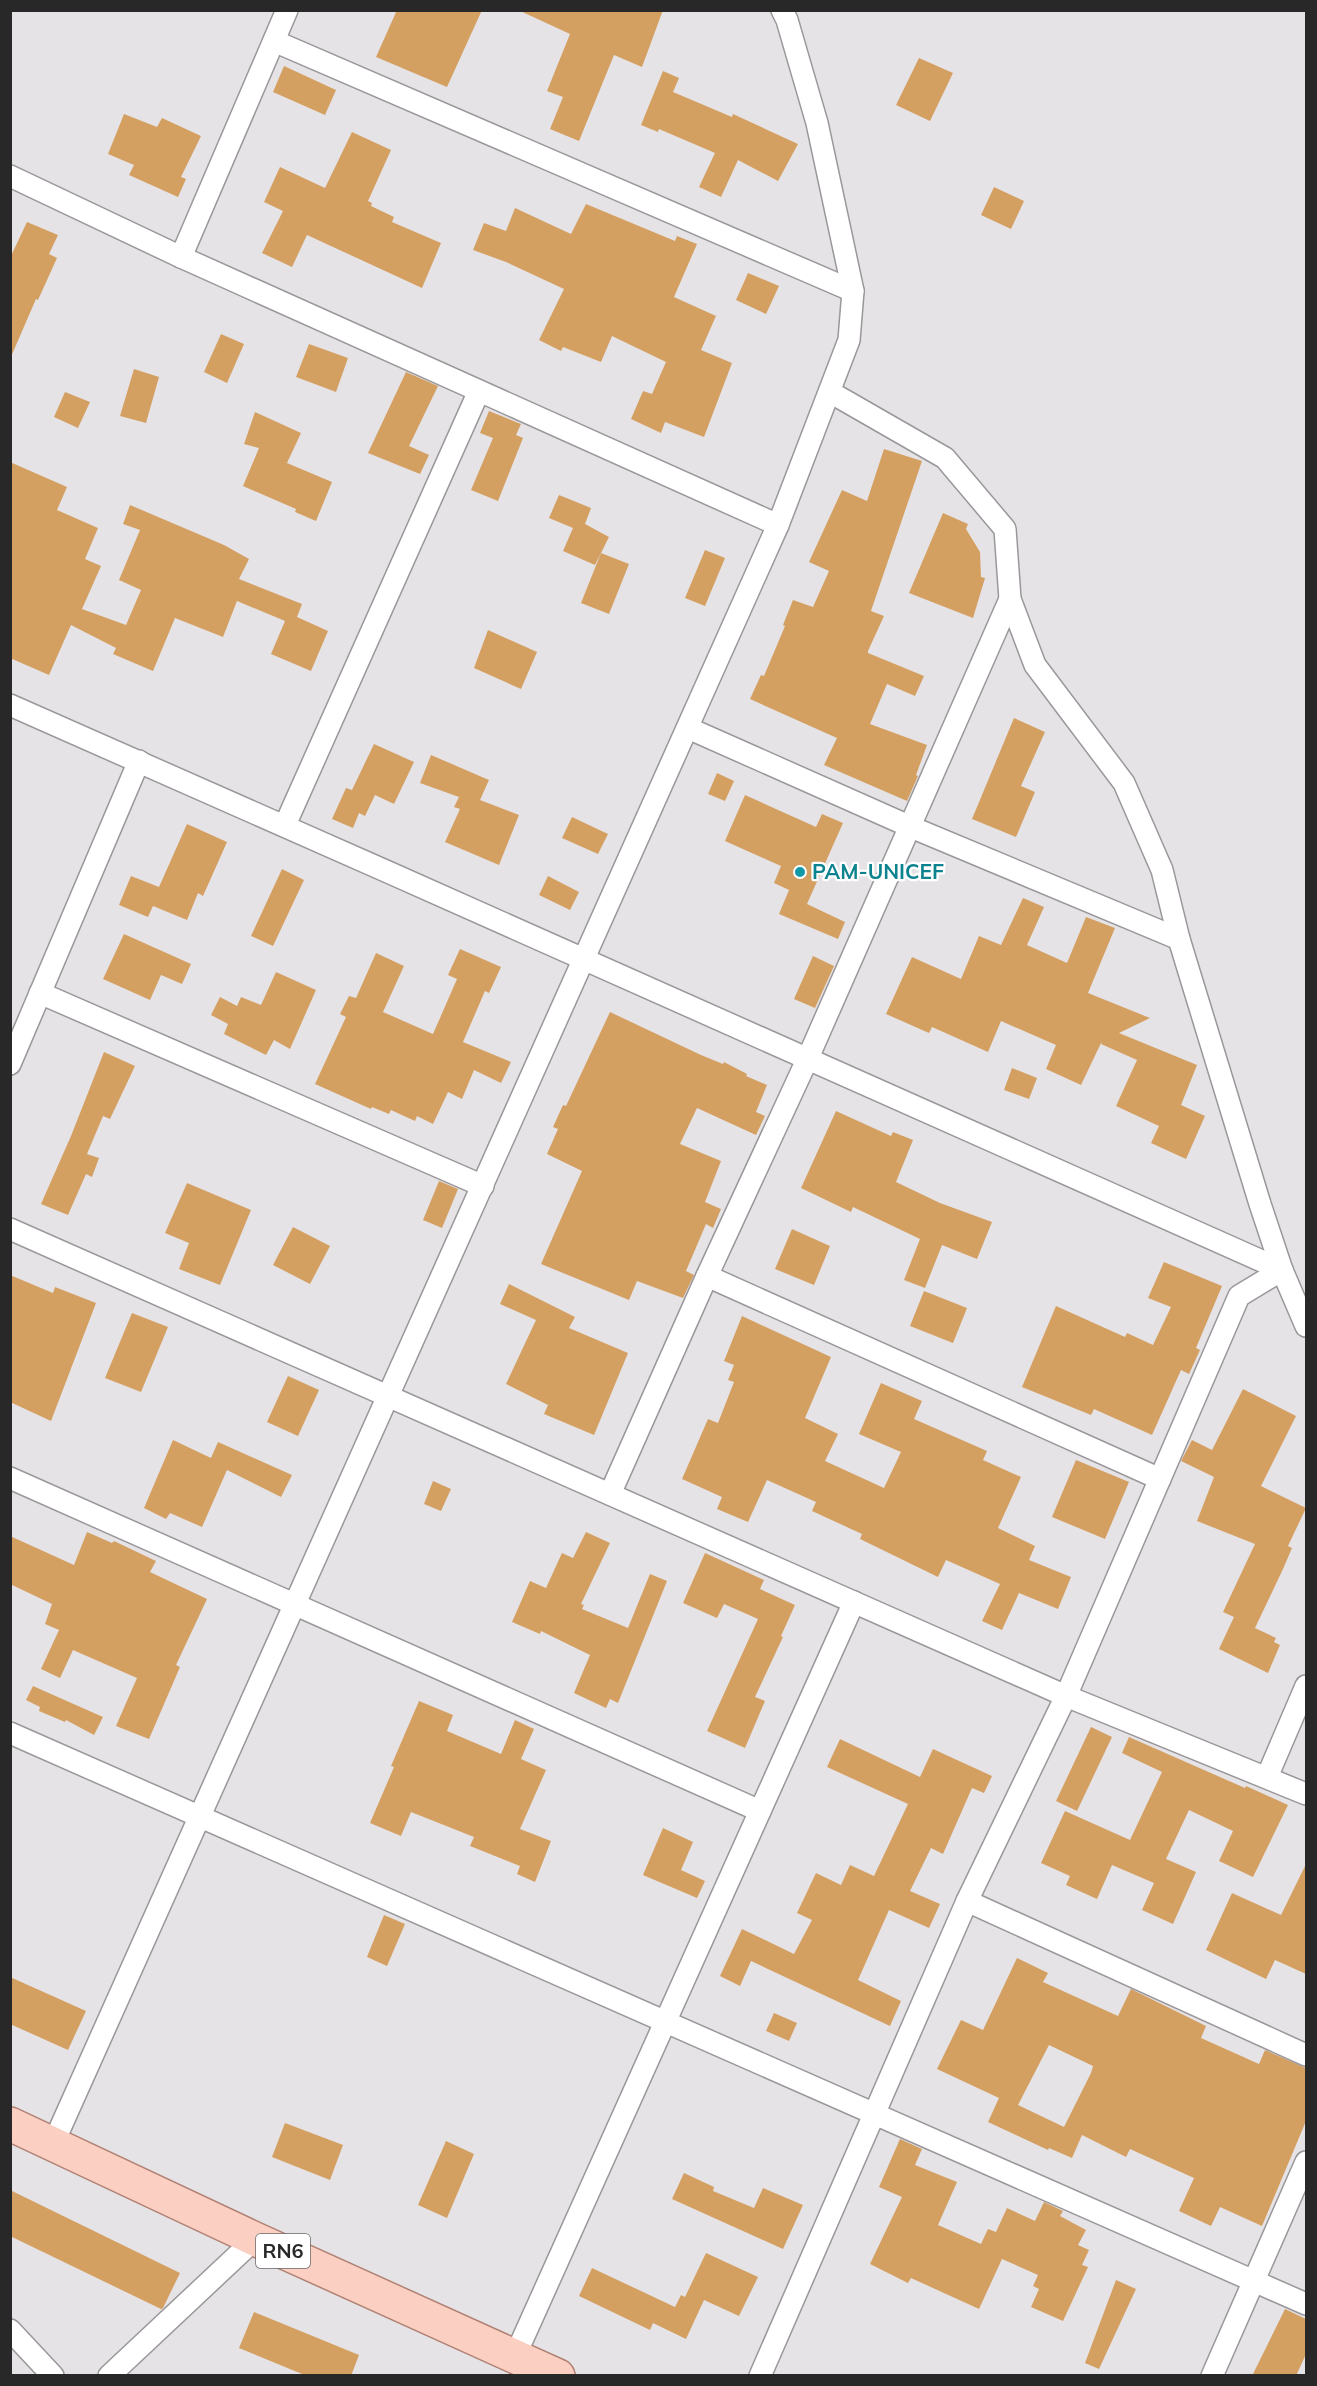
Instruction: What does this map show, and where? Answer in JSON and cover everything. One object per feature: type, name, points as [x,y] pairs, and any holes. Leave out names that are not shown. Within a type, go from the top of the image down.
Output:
[{"type":"main road","name":"RN6","points":[[10,2124],[255,2239],[558,2376]]},
{"type":"street","points":[[181,257],[287,10]]},
{"type":"street","points":[[53,2144],[778,525],[849,340],[853,291],[817,123],[788,14],[766,10]]},
{"type":"street","points":[[274,41],[853,291]]},
{"type":"street","points":[[10,176],[181,257],[778,525]]},
{"type":"street","points":[[285,825],[479,391]]},
{"type":"street","points":[[830,392],[945,458],[1005,529],[1010,599],[1035,665],[1124,783],[1162,870],[1179,939],[1282,1270],[1306,1326]]},
{"type":"street","points":[[610,1494],[807,1060],[1010,599]]},
{"type":"street","points":[[10,705],[285,825],[807,1060],[1282,1270]]},
{"type":"street","points":[[688,728],[911,827],[1179,939]]},
{"type":"street","points":[[10,1064],[139,761]]},
{"type":"street","points":[[40,993],[483,1186]]},
{"type":"street","points":[[10,1229],[1066,1696],[1306,1794]]},
{"type":"street","points":[[760,2376],[967,1901],[1066,1696],[1239,1296],[1282,1270]]},
{"type":"street","points":[[707,1276],[1160,1479]]},
{"type":"street","points":[[10,1478],[760,1811]]},
{"type":"street","points":[[515,2356],[854,1602]]},
{"type":"street","points":[[1267,1777],[1306,1686]]},
{"type":"street","points":[[10,1733],[1306,2304]]},
{"type":"street","points":[[967,1901],[1306,2055]]},
{"type":"street","points":[[1212,2376],[1306,2162]]},
{"type":"street","points":[[109,2376],[255,2239]]},
{"type":"street","points":[[10,2330],[52,2376]]},
{"type":"building","points":[[397,10],[482,10],[447,87],[376,57]]},
{"type":"building","points":[[518,10],[663,10],[642,67],[614,55],[579,141],[550,129],[563,97],[547,91],[570,34]]},
{"type":"building","points":[[919,58],[953,73],[930,121],[896,105]]},
{"type":"building","points":[[284,66],[336,90],[325,115],[273,92]]},
{"type":"building","points":[[663,71],[679,78],[673,92],[732,117],[733,114],[798,144],[778,181],[738,160],[721,197],[699,187],[715,153],[659,129],[658,132],[641,125]]},
{"type":"building","points":[[124,114],[157,127],[162,118],[201,136],[181,177],[186,179],[178,197],[129,175],[134,165],[108,154]]},
{"type":"building","points":[[352,132],[391,150],[368,201],[372,203],[371,206],[394,217],[392,222],[441,243],[422,288],[307,235],[292,267],[262,253],[283,211],[264,202],[280,167],[325,188]]},
{"type":"building","points":[[994,187],[1024,201],[1011,229],[981,215]]},
{"type":"building","points":[[586,204],[675,241],[677,236],[697,244],[674,297],[716,316],[701,350],[732,363],[704,437],[665,422],[661,433],[631,419],[643,391],[652,394],[666,362],[612,336],[601,362],[563,347],[561,351],[539,340],[564,289],[506,262],[473,250],[484,223],[506,231],[515,208],[571,234]]},
{"type":"building","points":[[27,222],[58,235],[49,254],[57,258],[10,359],[10,258]]},
{"type":"building","points":[[748,273],[779,286],[766,314],[736,300]]},
{"type":"building","points":[[221,334],[244,344],[227,383],[204,372]]},
{"type":"building","points":[[309,344],[348,358],[336,392],[296,377]]},
{"type":"building","points":[[134,369],[159,377],[146,423],[120,416]]},
{"type":"building","points":[[406,372],[438,386],[409,446],[429,455],[420,474],[368,453]]},
{"type":"building","points":[[65,392],[90,402],[78,428],[54,417]]},
{"type":"building","points":[[489,411],[521,424],[516,435],[523,438],[498,501],[471,490],[493,438],[480,433]]},
{"type":"building","points":[[255,412],[301,433],[287,463],[332,482],[316,521],[295,512],[296,509],[243,486],[259,448],[244,444]]},
{"type":"building","points":[[884,449],[922,461],[871,611],[884,616],[868,651],[868,653],[924,676],[915,696],[887,684],[870,724],[927,745],[916,775],[918,776],[907,801],[824,765],[837,738],[750,699],[761,675],[764,676],[793,600],[813,607],[829,571],[809,562],[842,490],[867,501]]},
{"type":"building","points":[[10,462],[67,487],[57,510],[98,528],[85,559],[101,566],[82,609],[126,625],[141,590],[119,580],[140,530],[123,524],[130,505],[224,545],[249,559],[239,579],[302,604],[297,617],[328,631],[311,671],[271,654],[285,621],[237,601],[223,637],[175,618],[153,671],[113,654],[116,648],[71,625],[49,675],[10,658]]},
{"type":"building","points":[[559,495],[591,508],[585,524],[609,537],[595,565],[563,551],[573,528],[549,518]]},
{"type":"building","points":[[943,513],[968,524],[966,529],[980,552],[981,577],[985,578],[973,618],[909,593]]},
{"type":"building","points":[[705,550],[725,558],[705,606],[685,598]]},
{"type":"building","points":[[601,553],[629,564],[609,614],[581,603]]},
{"type":"building","points":[[488,630],[537,652],[521,689],[474,668]]},
{"type":"building","points":[[1014,718],[1045,732],[1021,786],[1035,792],[1016,837],[972,819]]},
{"type":"building","points":[[374,744],[414,762],[394,804],[375,795],[365,816],[359,813],[353,828],[332,819],[346,788],[352,790]]},
{"type":"building","points":[[431,755],[489,780],[480,800],[519,815],[499,865],[445,842],[460,809],[454,807],[459,797],[420,783]]},
{"type":"building","points":[[717,773],[734,781],[725,801],[708,794]]},
{"type":"building","points":[[745,795],[816,827],[822,814],[843,823],[807,904],[845,922],[838,939],[779,914],[789,890],[774,883],[781,866],[725,841]]},
{"type":"building","points":[[572,817],[608,834],[598,854],[562,838]]},
{"type":"building","points":[[187,824],[227,842],[203,896],[198,893],[187,920],[153,906],[148,917],[119,905],[131,876],[159,887]]},
{"type":"building","points":[[282,869],[304,880],[273,946],[251,936]]},
{"type":"building","points":[[548,876],[579,892],[570,910],[539,895]]},
{"type":"building","points":[[1023,898],[1044,907],[1027,945],[1067,963],[1086,917],[1115,928],[1088,993],[1150,1018],[1119,1033],[1197,1065],[1181,1105],[1205,1116],[1186,1159],[1151,1143],[1159,1126],[1116,1106],[1137,1060],[1101,1044],[1102,1041],[1081,1085],[1046,1069],[1056,1045],[1001,1021],[988,1052],[932,1027],[929,1033],[886,1014],[912,957],[961,979],[979,936],[1001,945]]},
{"type":"building","points":[[124,934],[191,964],[182,984],[161,975],[150,1000],[103,979]]},
{"type":"building","points":[[460,949],[501,967],[489,993],[485,991],[463,1042],[511,1062],[501,1083],[474,1070],[462,1099],[448,1092],[433,1124],[417,1116],[415,1121],[391,1110],[389,1114],[372,1107],[371,1109],[315,1084],[346,1017],[340,1014],[349,996],[356,998],[376,953],[404,966],[383,1012],[433,1034],[457,979],[448,975]]},
{"type":"building","points":[[813,956],[834,966],[815,1008],[794,999]]},
{"type":"building","points":[[276,972],[316,990],[290,1049],[274,1040],[266,1055],[224,1034],[228,1024],[211,1015],[220,997],[237,1006],[241,997],[261,1005]]},
{"type":"building","points":[[610,1012],[701,1055],[723,1064],[724,1062],[747,1074],[746,1076],[767,1085],[756,1112],[765,1116],[756,1135],[697,1108],[680,1144],[721,1161],[705,1202],[721,1209],[713,1228],[706,1224],[686,1271],[694,1275],[683,1298],[637,1281],[629,1300],[541,1264],[582,1171],[547,1154],[558,1129],[553,1127],[563,1105],[566,1106]]},
{"type":"building","points":[[104,1052],[135,1066],[110,1119],[103,1116],[87,1154],[99,1158],[92,1177],[86,1174],[68,1215],[41,1204]]},
{"type":"building","points":[[1012,1068],[1037,1078],[1029,1099],[1004,1090]]},
{"type":"building","points":[[836,1111],[891,1136],[893,1132],[913,1140],[896,1182],[940,1203],[992,1222],[977,1259],[942,1245],[925,1288],[904,1280],[920,1239],[853,1207],[851,1212],[801,1188]]},
{"type":"building","points":[[439,1181],[458,1189],[442,1228],[423,1220]]},
{"type":"building","points":[[187,1183],[251,1210],[220,1285],[179,1269],[189,1243],[165,1233]]},
{"type":"building","points":[[293,1227],[330,1246],[310,1284],[273,1265]]},
{"type":"building","points":[[792,1229],[830,1246],[814,1285],[775,1269]]},
{"type":"building","points":[[1164,1262],[1222,1286],[1196,1348],[1200,1350],[1189,1374],[1181,1370],[1152,1435],[1094,1409],[1091,1415],[1022,1387],[1056,1306],[1125,1337],[1127,1333],[1153,1345],[1171,1307],[1148,1298]]},
{"type":"building","points":[[10,1275],[53,1293],[55,1287],[96,1303],[51,1421],[10,1402]]},
{"type":"building","points":[[509,1284],[575,1317],[569,1328],[628,1353],[594,1435],[544,1414],[548,1405],[506,1384],[536,1320],[500,1304]]},
{"type":"building","points":[[924,1291],[967,1308],[953,1343],[910,1326]]},
{"type":"building","points":[[132,1313],[168,1327],[141,1392],[105,1378]]},
{"type":"building","points":[[742,1316],[831,1357],[805,1418],[838,1434],[825,1461],[884,1488],[901,1452],[859,1434],[881,1383],[922,1401],[914,1419],[987,1451],[983,1460],[1021,1477],[998,1528],[1035,1546],[1029,1560],[1071,1577],[1058,1609],[1019,1593],[1002,1630],[982,1621],[1000,1584],[946,1560],[938,1577],[860,1539],[862,1534],[812,1511],[816,1502],[767,1480],[748,1522],[717,1509],[722,1497],[682,1479],[708,1419],[718,1423],[734,1382],[728,1380],[734,1365],[724,1361]]},
{"type":"building","points":[[288,1376],[319,1390],[298,1436],[267,1422]]},
{"type":"building","points":[[1243,1389],[1296,1416],[1261,1486],[1306,1508],[1288,1546],[1292,1548],[1255,1628],[1276,1638],[1274,1642],[1280,1645],[1268,1673],[1219,1649],[1234,1617],[1223,1612],[1255,1544],[1197,1521],[1214,1477],[1181,1461],[1192,1440],[1212,1450]]},
{"type":"building","points":[[173,1440],[211,1458],[218,1442],[292,1475],[281,1497],[227,1470],[202,1527],[170,1513],[166,1519],[144,1508]]},
{"type":"building","points":[[1076,1460],[1129,1482],[1105,1539],[1052,1517]]},
{"type":"building","points":[[433,1481],[451,1489],[441,1511],[424,1504]]},
{"type":"building","points":[[87,1532],[112,1543],[114,1541],[156,1561],[150,1572],[207,1599],[176,1665],[180,1667],[149,1739],[116,1726],[137,1678],[73,1650],[60,1678],[41,1669],[59,1630],[45,1624],[52,1604],[10,1584],[10,1536],[74,1565]]},
{"type":"building","points":[[586,1532],[610,1543],[581,1604],[584,1605],[582,1609],[628,1628],[650,1574],[667,1581],[618,1703],[610,1699],[606,1708],[574,1693],[590,1655],[541,1631],[540,1634],[512,1622],[530,1581],[546,1588],[562,1553],[573,1558]]},
{"type":"building","points":[[705,1553],[764,1580],[760,1589],[795,1605],[755,1697],[765,1701],[745,1748],[707,1731],[758,1619],[724,1604],[717,1618],[683,1603]]},
{"type":"building","points":[[33,1686],[103,1717],[94,1735],[66,1720],[65,1722],[39,1711],[40,1707],[26,1700]]},
{"type":"building","points":[[419,1701],[453,1715],[447,1731],[501,1754],[515,1720],[534,1729],[521,1759],[546,1770],[520,1829],[551,1841],[535,1882],[517,1874],[520,1866],[470,1846],[474,1837],[411,1812],[401,1836],[370,1823]]},
{"type":"building","points":[[1091,1727],[1112,1737],[1077,1811],[1056,1801]]},
{"type":"building","points":[[1129,1737],[1288,1805],[1253,1877],[1219,1861],[1233,1831],[1189,1810],[1166,1859],[1196,1872],[1173,1924],[1142,1910],[1154,1883],[1112,1865],[1097,1899],[1066,1885],[1070,1876],[1041,1863],[1065,1811],[1130,1840],[1162,1772],[1122,1753]]},
{"type":"building","points":[[840,1739],[920,1777],[933,1749],[992,1776],[984,1793],[972,1788],[943,1854],[931,1848],[910,1891],[940,1904],[929,1928],[889,1910],[858,1980],[901,2001],[890,2026],[751,1961],[740,1986],[720,1976],[742,1929],[794,1954],[812,1920],[797,1913],[816,1873],[841,1885],[850,1865],[874,1876],[908,1804],[827,1767]]},
{"type":"building","points":[[663,1828],[693,1842],[681,1870],[705,1881],[697,1898],[643,1875]]},
{"type":"building","points":[[1306,1864],[1306,1974],[1275,1960],[1266,1979],[1206,1950],[1232,1893],[1281,1915]]},
{"type":"building","points":[[384,1915],[405,1924],[387,1966],[367,1957]]},
{"type":"building","points":[[1017,1958],[1048,1973],[1043,1982],[1118,2016],[1131,1989],[1206,2026],[1201,2038],[1259,2064],[1265,2050],[1306,2068],[1306,2121],[1262,2226],[1220,2207],[1211,2226],[1179,2211],[1194,2178],[1130,2149],[1126,2157],[1082,2135],[1072,2158],[1049,2148],[1048,2150],[988,2122],[999,2098],[937,2069],[961,2020],[983,2030]],"holes":[[[1049,2045],[1093,2066],[1064,2127],[1018,2105]]]},
{"type":"building","points":[[10,1977],[86,2011],[68,2050],[10,2024]]},
{"type":"building","points":[[774,2013],[797,2023],[789,2041],[766,2031]]},
{"type":"building","points":[[285,2123],[343,2145],[330,2180],[272,2157]]},
{"type":"building","points":[[900,2139],[922,2149],[915,2165],[957,2182],[938,2225],[981,2244],[988,2229],[996,2232],[1007,2208],[1035,2221],[1044,2202],[1063,2211],[1060,2216],[1086,2230],[1078,2245],[1089,2250],[1082,2265],[1088,2267],[1063,2321],[1031,2307],[1039,2289],[1033,2286],[1038,2275],[1002,2259],[979,2309],[911,2278],[908,2283],[870,2264],[902,2197],[879,2187]]},
{"type":"building","points":[[446,2141],[474,2154],[447,2218],[418,2205]]},
{"type":"building","points":[[684,2173],[714,2187],[713,2191],[754,2208],[763,2188],[803,2205],[783,2249],[672,2199]]},
{"type":"building","points":[[10,2190],[180,2273],[163,2308],[10,2236]]},
{"type":"building","points":[[706,2253],[758,2277],[739,2316],[704,2300],[686,2339],[653,2323],[650,2330],[579,2296],[592,2268],[675,2307],[681,2295],[685,2297]]},
{"type":"building","points":[[1116,2280],[1136,2289],[1099,2369],[1085,2363]]},
{"type":"building","points":[[1285,2309],[1306,2319],[1306,2354],[1296,2376],[1252,2376]]},
{"type":"building","points":[[254,2312],[359,2355],[351,2376],[307,2376],[239,2348]]},
{"type":"place","name":"PAM-UNICEF","points":[[800,872]]}]
